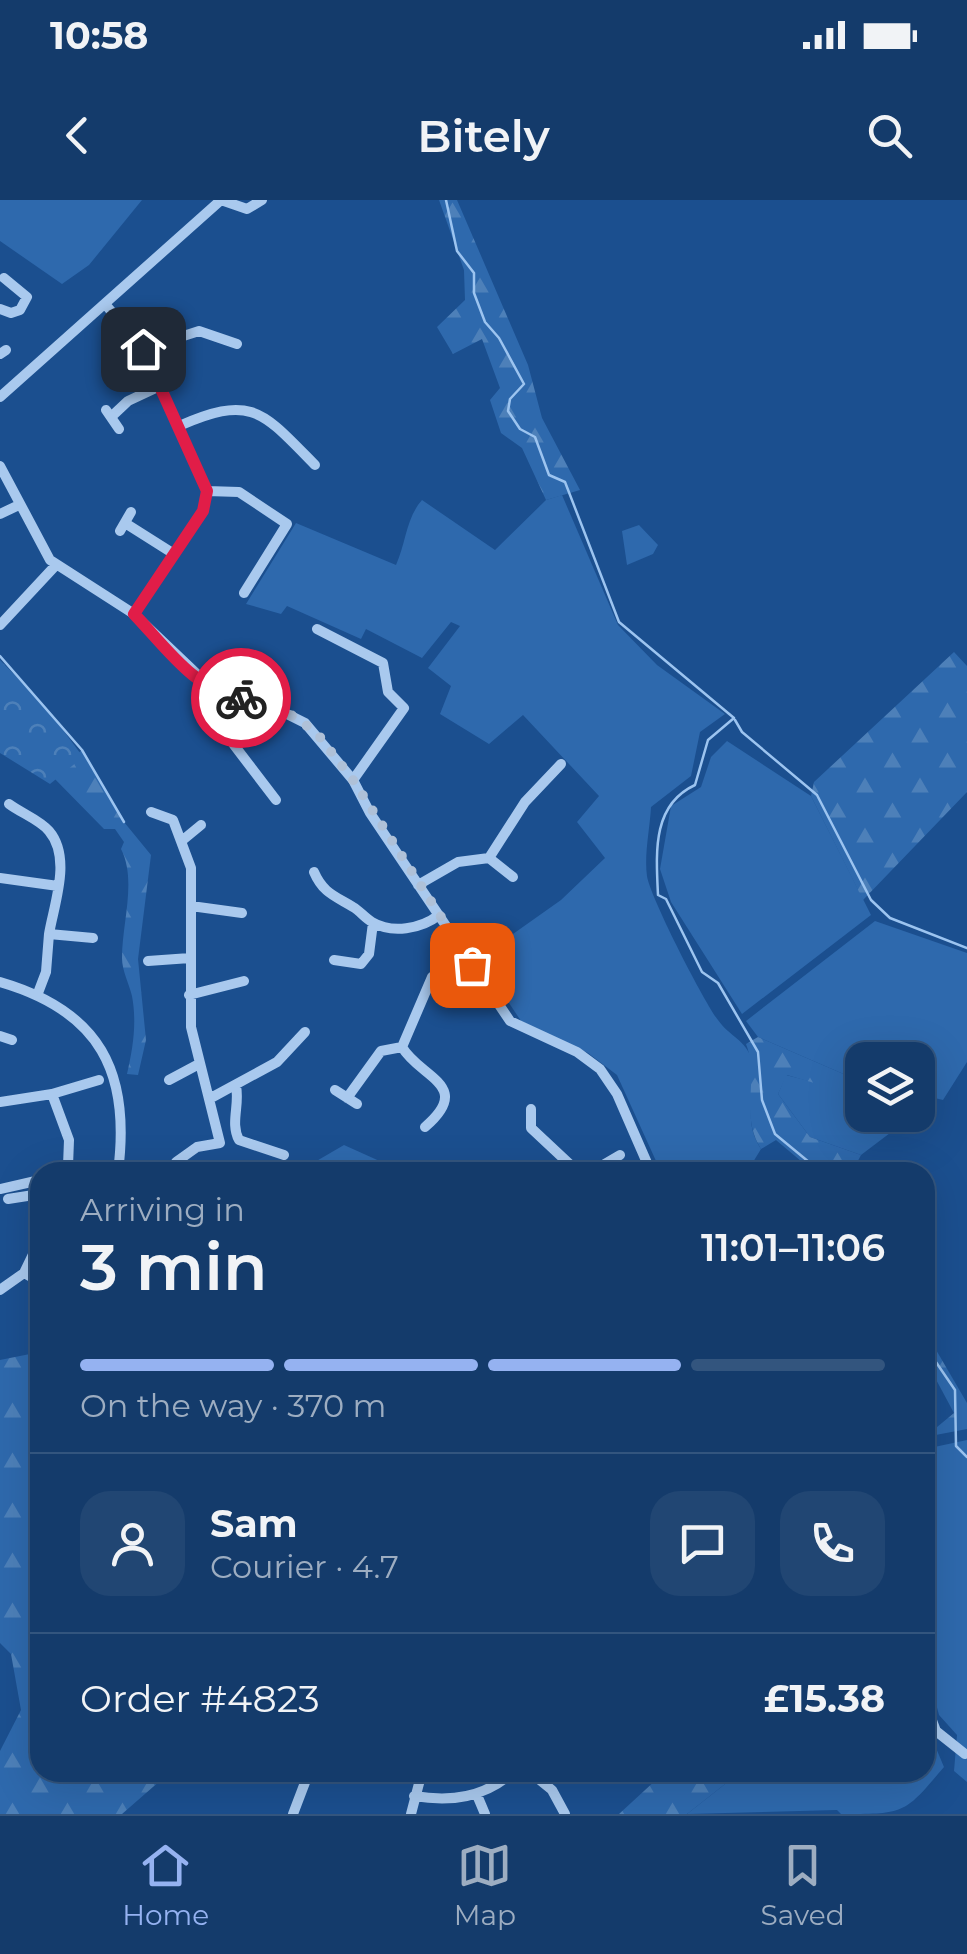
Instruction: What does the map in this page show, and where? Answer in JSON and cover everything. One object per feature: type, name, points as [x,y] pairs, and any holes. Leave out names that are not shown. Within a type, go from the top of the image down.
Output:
[{"type":"street","points":[[0,398],[221,200],[247,209],[262,200]]},
{"type":"street","points":[[0,309],[11,314],[20,310],[28,297],[4,278]]},
{"type":"street","points":[[105,304],[143,349],[207,491],[203,511],[134,614]]},
{"type":"street","points":[[143,349],[199,331],[233,338]]},
{"type":"street","points":[[119,429],[109,413],[160,386]]},
{"type":"street","points":[[180,426],[218,409],[242,408],[256,414],[312,458]]},
{"type":"street","points":[[0,466],[41,547],[56,565],[134,614],[192,674],[227,696],[271,706],[305,723],[353,780],[510,1021],[577,1052],[600,1070],[617,1094],[647,1162]]},
{"type":"street","points":[[207,491],[239,492],[287,524],[244,593]]},
{"type":"street","points":[[0,514],[20,504]]},
{"type":"street","points":[[125,522],[174,554]]},
{"type":"street","points":[[0,624],[56,565]]},
{"type":"street","points":[[239,575],[251,582]]},
{"type":"street","points":[[317,629],[383,663],[388,692],[404,708],[402,717],[353,780]]},
{"type":"street","points":[[227,696],[234,745],[276,800]]},
{"type":"street","points":[[489,858],[502,832],[552,782],[560,764]]},
{"type":"street","points":[[11,822],[14,807],[49,830],[60,865],[46,972],[38,993]]},
{"type":"street","points":[[151,812],[173,820],[184,839],[192,868],[189,995],[199,1064],[226,1162]]},
{"type":"street","points":[[184,839],[201,825]]},
{"type":"street","points":[[418,885],[458,862],[489,858],[513,877]]},
{"type":"street","points":[[316,877],[333,900],[352,906],[373,924],[394,930],[426,924],[439,915]]},
{"type":"street","points":[[0,878],[58,886]]},
{"type":"street","points":[[192,906],[242,913]]},
{"type":"street","points":[[334,960],[361,964],[369,954],[373,924]]},
{"type":"street","points":[[49,934],[92,938]]},
{"type":"street","points":[[402,1047],[432,977],[462,951]]},
{"type":"street","points":[[148,961],[190,958]]},
{"type":"street","points":[[0,982],[38,993],[74,1018],[105,1055],[121,1100],[124,1125],[119,1162]]},
{"type":"street","points":[[189,995],[238,987]]},
{"type":"street","points":[[210,1099],[277,1062],[305,1028]]},
{"type":"street","points":[[335,1090],[352,1101],[381,1051],[402,1047]]},
{"type":"street","points":[[402,1047],[412,1063],[442,1082],[446,1091],[443,1105],[425,1126]]},
{"type":"street","points":[[173,1073],[199,1064]]},
{"type":"street","points":[[0,1102],[52,1094],[98,1080]]},
{"type":"street","points":[[236,1086],[240,1105],[234,1124],[239,1140],[278,1150]]},
{"type":"street","points":[[52,1094],[69,1140],[68,1162]]},
{"type":"street","points":[[530,1109],[526,1128],[566,1162]]},
{"type":"street","points":[[176,1162],[197,1147],[220,1143]]},
{"type":"street","points":[[608,1162],[620,1155]]},
{"type":"street","points":[[0,1174],[4,1191]]},
{"type":"street","points":[[4,1191],[30,1183]]},
{"type":"street","points":[[4,1191],[30,1193]]},
{"type":"street","points":[[0,1290],[24,1273],[30,1261]]},
{"type":"street","points":[[24,1273],[30,1276]]},
{"type":"street","points":[[935,1728],[965,1754]]},
{"type":"street","points":[[295,1814],[302,1782]]},
{"type":"street","points":[[411,1814],[419,1782]]},
{"type":"street","points":[[414,1796],[447,1800],[477,1796],[498,1782]]},
{"type":"street","points":[[542,1782],[552,1790],[565,1814]]},
{"type":"street","points":[[477,1796],[485,1814]]},
{"type":"green space","points":[[0,200],[142,200],[89,265],[62,284],[0,241]]},
{"type":"green space","points":[[439,200],[457,200],[528,365],[542,418],[580,490],[546,500],[522,448],[501,433],[490,400],[500,388],[482,339],[453,354],[437,327],[465,300],[464,270]]},
{"type":"green space","points":[[562,495],[618,625],[657,665],[725,714],[700,732],[691,776],[651,807],[646,868],[657,905],[701,993],[752,1060],[752,1125],[761,1149],[753,1162],[656,1162],[617,1075],[588,1053],[521,1021],[479,958],[561,900],[605,858],[577,822],[599,796],[523,715],[489,744],[440,714],[451,686],[428,668],[460,626],[451,622],[422,658],[366,629],[361,639],[287,606],[281,614],[246,604],[296,523],[396,565],[409,523],[422,500],[495,550],[546,500]]},
{"type":"green space","points":[[639,525],[658,545],[653,554],[627,565],[622,531]]},
{"type":"green space","points":[[954,652],[967,666],[967,792],[863,900],[811,796],[814,782]]},
{"type":"green space","points":[[0,660],[46,707],[83,757],[50,784],[0,753]]},
{"type":"green space","points":[[727,741],[811,796],[871,915],[742,1014],[671,902],[660,869],[671,806],[701,787],[711,757]]},
{"type":"green space","points":[[82,750],[124,822],[151,855],[138,959],[146,1040],[138,1075],[127,1074],[134,1016],[122,958],[128,888],[121,849],[124,842],[115,829],[104,829],[51,775]]},
{"type":"green space","points":[[875,921],[967,953],[967,1062],[943,1100],[935,1098],[935,1042],[845,1042],[845,1075],[758,1037],[746,1021]]},
{"type":"green space","points":[[758,1037],[845,1075],[845,1092],[787,1075],[778,1094],[810,1137],[861,1155],[857,1162],[802,1162],[776,1140],[761,1149],[751,1123],[750,1057],[746,1044]]},
{"type":"green space","points":[[786,1075],[845,1090],[845,1132],[891,1132],[861,1155],[810,1137],[778,1094]]},
{"type":"green space","points":[[344,1145],[382,1162],[315,1162]]},
{"type":"green space","points":[[935,1348],[967,1403],[967,1429],[935,1435],[935,1429],[954,1413],[935,1378]]},
{"type":"green space","points":[[30,1354],[30,1782],[159,1782],[122,1814],[0,1814],[0,1751],[21,1710],[11,1654],[0,1643],[0,1360]]},
{"type":"green space","points":[[967,1440],[967,1782],[954,1771],[957,1735],[939,1715],[935,1700],[935,1447]]},
{"type":"green space","points":[[935,1746],[944,1767],[935,1777]]},
{"type":"green space","points":[[654,1782],[728,1782],[687,1814],[619,1814]]},
{"type":"green space","points":[[728,1782],[931,1782],[911,1803],[892,1812],[687,1814]]},
{"type":"waterway","points":[[446,200],[457,251],[474,273],[474,293],[485,322],[499,338],[524,384],[510,399],[508,411],[520,429],[535,437],[549,475],[565,482],[619,622],[734,718],[708,740],[695,785],[681,794],[664,817],[657,847],[658,895],[666,899],[702,972],[718,983],[758,1052],[762,1100],[775,1134],[809,1162]]},
{"type":"waterway","points":[[0,656],[82,750],[124,822]]},
{"type":"waterway","points":[[735,720],[742,732],[817,795],[871,900],[890,918],[967,948]]},
{"type":"waterway","points":[[935,1361],[955,1390],[956,1446],[967,1457]]},
{"type":"way so far","points":[[241,698],[288,713],[316,732],[353,780],[370,813],[472,965]]},
{"type":"route","points":[[143,349],[204,478],[207,501],[134,614],[202,682],[216,692],[241,698]]}]
